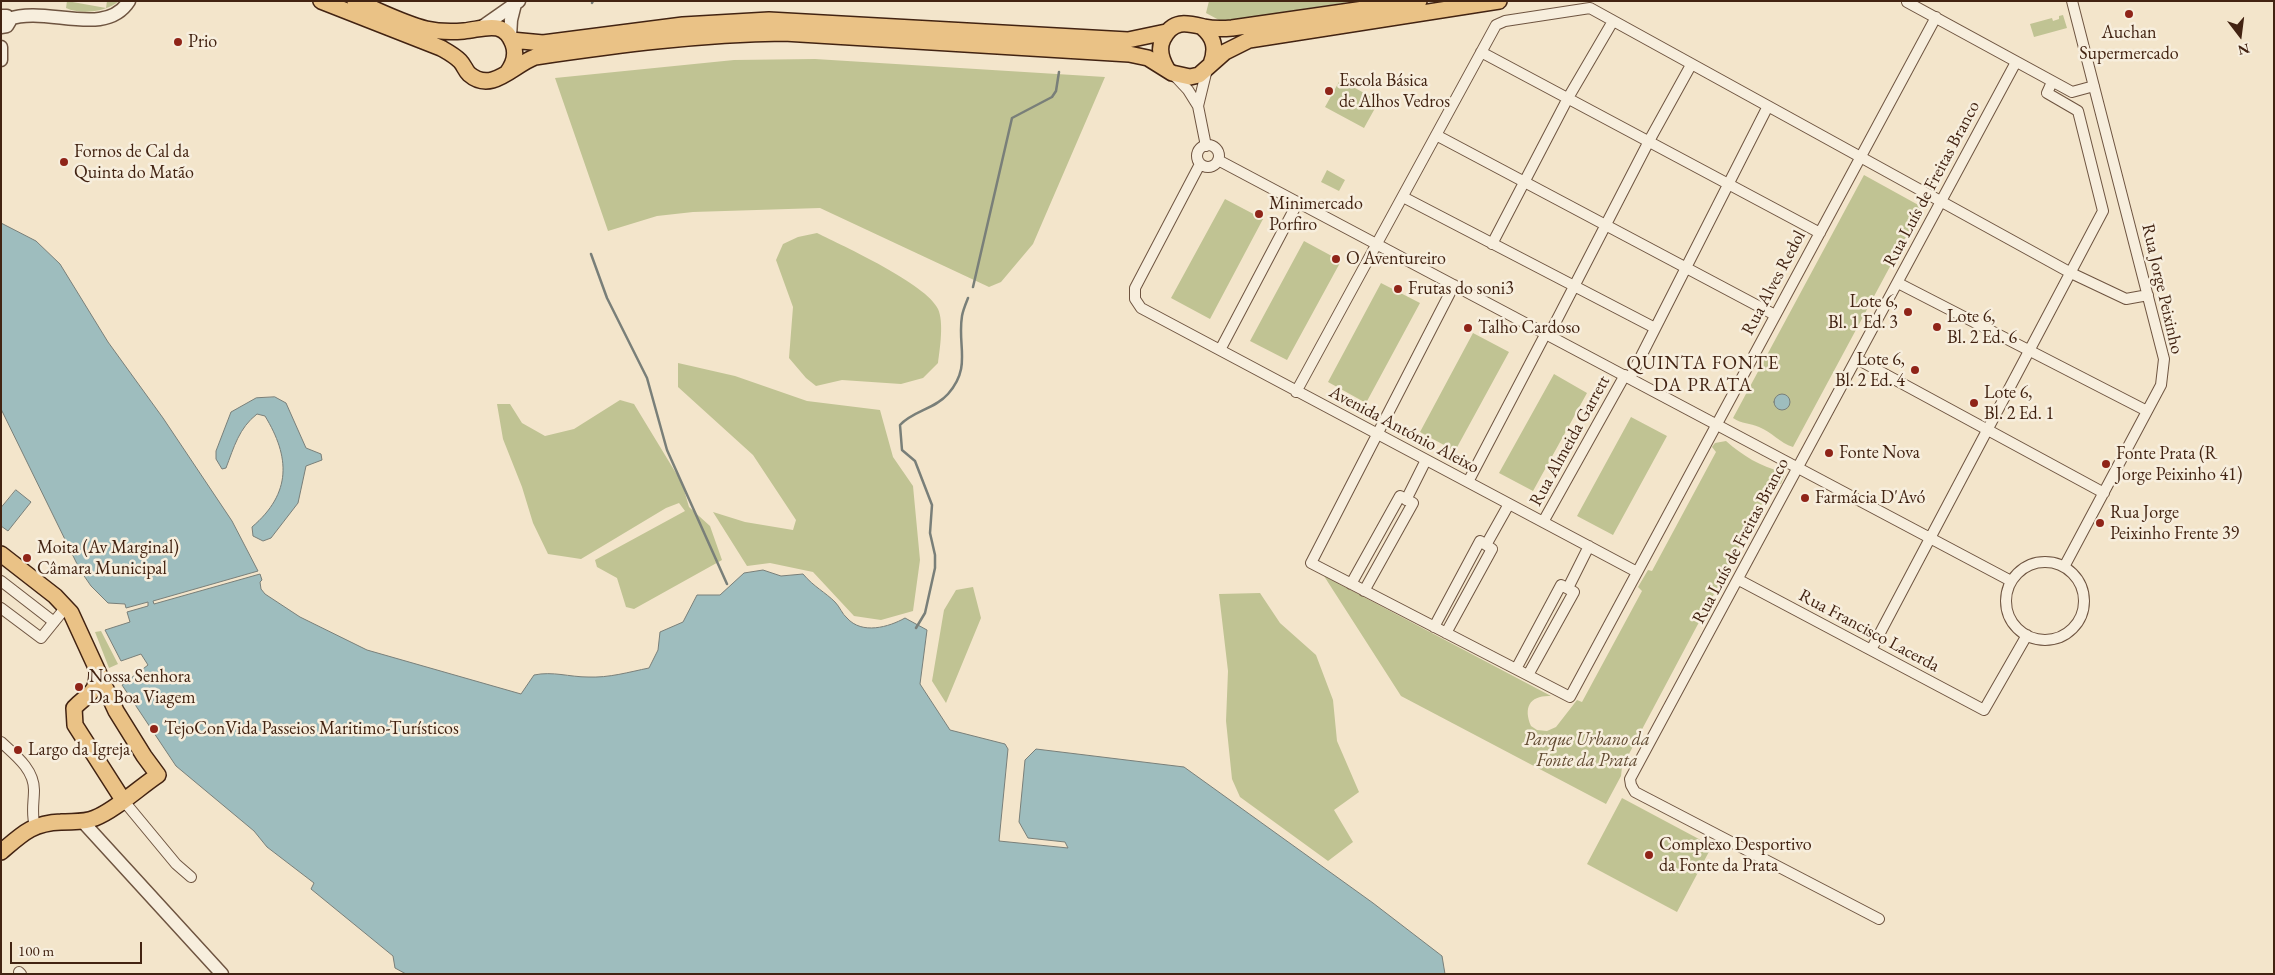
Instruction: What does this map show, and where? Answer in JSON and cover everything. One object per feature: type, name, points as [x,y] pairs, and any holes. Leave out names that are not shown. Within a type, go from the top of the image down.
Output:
[{"type":"main road","points":[[321,1],[441,48],[462,63]]},
{"type":"main road","points":[[355,1],[426,29],[454,32],[478,28],[498,28],[510,38],[543,43],[683,24],[769,20],[1128,40],[1166,32],[1179,24],[1189,22],[1217,29],[1232,28],[1419,1]]},
{"type":"main road","points":[[478,28],[466,36],[460,54],[466,71],[482,81],[500,78],[522,62],[534,57],[727,33],[784,33],[1112,52],[1148,58],[1170,71],[1190,77],[1199,75],[1226,52],[1249,40],[1499,1]]},
{"type":"main road","points":[[1202,26],[1213,39],[1215,47],[1209,66]]},
{"type":"main road","points":[[1166,32],[1160,51],[1162,60],[1170,71]]},
{"type":"main road","points":[[507,73],[515,57],[510,38]]},
{"type":"main road","points":[[1,554],[56,596],[66,607],[78,626],[116,712]]},
{"type":"main road","points":[[97,670],[98,682],[94,691],[74,708],[75,725],[123,800]]},
{"type":"main road","points":[[1,852],[26,830],[35,826],[61,822],[82,822],[101,816],[158,775],[107,701],[98,695],[87,698]]},
{"type":"street","points":[[1,32],[3,22],[32,15],[98,19],[118,13],[129,1]]},
{"type":"street","name":"Rua Jorge Peixinho","points":[[2064,567],[2161,385],[2164,358],[2072,1]]},
{"type":"street","points":[[1907,2],[2072,92],[2094,86]]},
{"type":"street","points":[[478,28],[517,3]]},
{"type":"street","points":[[510,38],[511,20],[517,3]]},
{"type":"street","points":[[1296,392],[1496,25],[1505,21],[1590,8],[2071,273],[2126,300],[2148,295]]},
{"type":"street","name":"Rua Alves Redol","points":[[1528,675],[1570,696],[1936,18]]},
{"type":"street","points":[[1492,244],[1568,98],[1613,21]]},
{"type":"street","points":[[1,48],[1,60]]},
{"type":"street","points":[[1481,52],[1820,233]]},
{"type":"street","name":"Rua Luís de Freitas Branco","points":[[1879,919],[1636,792],[1631,785],[1630,779],[1739,580],[2016,62]]},
{"type":"street","points":[[1468,482],[1574,286],[1649,141],[1692,65]]},
{"type":"street","points":[[1198,106],[1209,66]]},
{"type":"street","points":[[1170,71],[1188,90],[1198,106],[1206,146]]},
{"type":"street","points":[[1871,650],[1932,538],[2103,211],[2078,111],[2047,93],[2052,82]]},
{"type":"street","name":"Rua Almeida Garrett","points":[[1543,522],[1655,328],[1768,106]]},
{"type":"street","points":[[1436,135],[1775,315]]},
{"type":"street","points":[[1206,146],[1215,148],[1218,160],[1210,167],[1200,164],[1197,155],[1200,149],[1206,146]]},
{"type":"street","points":[[1218,160],[2011,581]]},
{"type":"street","name":"Avenida António Aleixo","points":[[1200,164],[1134,288],[1135,299],[1138,304],[1157,317],[1296,392],[1637,572]]},
{"type":"street","points":[[1403,197],[1655,328]]},
{"type":"street","points":[[1220,350],[1298,202]]},
{"type":"street","points":[[1898,283],[2147,411]]},
{"type":"street","points":[[1454,285],[1311,563],[1364,591],[1434,627],[1446,633],[1516,669],[1528,675],[1574,592],[1561,585],[1516,669]]},
{"type":"street","points":[[1857,359],[2104,493]]},
{"type":"street","points":[[1406,500],[1426,460]]},
{"type":"street","points":[[1351,584],[1400,496],[1413,503],[1364,591]]},
{"type":"street","points":[[1486,545],[1509,504]]},
{"type":"street","points":[[1434,627],[1480,541],[1492,548],[1446,633]]},
{"type":"street","points":[[1568,588],[1589,546]]},
{"type":"street","points":[[2053,563],[2064,567],[2074,575],[2081,587],[2084,600],[2079,619],[2066,634],[2053,639],[2040,639],[2027,635],[2017,628],[2010,617],[2006,599],[2011,581],[2019,572],[2035,564],[2053,563]]},
{"type":"street","name":"Rua Francisco Lacerda","points":[[1739,580],[1984,710],[2027,635]]},
{"type":"street","points":[[1,581],[54,622]]},
{"type":"street","points":[[1,608],[42,638],[66,607]]},
{"type":"street","points":[[1,742],[19,759],[30,774],[34,788],[33,820],[35,826]]},
{"type":"street","points":[[123,800],[176,864],[191,878]]},
{"type":"street","points":[[82,822],[222,974]]},
{"type":"green space","points":[[67,1],[106,8],[107,1],[119,1],[107,8],[86,12],[66,8]]},
{"type":"green space","points":[[1209,1],[1356,1],[1231,20],[1219,20],[1206,13]]},
{"type":"green space","points":[[2063,15],[2067,28],[2034,37],[2030,24],[2052,18],[2053,21]]},
{"type":"green space","points":[[815,59],[1105,77],[1033,244],[1001,282],[989,287],[820,208],[693,212],[657,216],[608,231],[555,78],[734,60]]},
{"type":"green space","points":[[1340,80],[1379,101],[1364,128],[1325,107]]},
{"type":"green space","points":[[1327,170],[1345,180],[1339,191],[1321,182]]},
{"type":"green space","points":[[1864,175],[1922,207],[1793,447],[1764,429],[1733,418]]},
{"type":"green space","points":[[1225,199],[1263,219],[1210,319],[1171,298]]},
{"type":"green space","points":[[817,233],[902,277],[931,299],[940,314],[941,328],[938,363],[923,378],[901,384],[842,380],[816,386],[806,378],[789,358],[793,307],[776,260],[783,244],[798,237]]},
{"type":"green space","points":[[1304,241],[1341,261],[1287,360],[1250,341]]},
{"type":"green space","points":[[1381,283],[1420,303],[1366,403],[1328,382]]},
{"type":"green space","points":[[1473,333],[1509,352],[1455,451],[1420,432]]},
{"type":"green space","points":[[678,363],[735,376],[807,401],[880,410],[893,457],[913,486],[920,560],[913,611],[881,620],[854,616],[813,572],[770,563],[747,566],[713,512],[745,522],[793,530],[796,520],[753,455],[678,387]]},
{"type":"green space","points":[[1554,374],[1587,393],[1533,491],[1499,473]]},
{"type":"green space","points":[[620,400],[634,404],[682,483],[689,507],[710,526],[722,560],[634,609],[626,607],[617,578],[597,567],[595,560],[685,511],[679,503],[666,508],[581,559],[548,554],[533,523],[522,487],[503,439],[497,404],[510,404],[522,423],[545,436],[574,429]]},
{"type":"green space","points":[[1631,417],[1667,436],[1613,535],[1577,516]]},
{"type":"green space","name":"Parque Urbano da Fonte da Prata","points":[[1726,441],[1745,456],[1759,464],[1782,472],[1784,476],[1781,484],[1773,483],[1622,767],[1621,776],[1606,804],[1401,696],[1324,576],[1551,696],[1544,696],[1533,700],[1528,708],[1531,726],[1537,730],[1547,731],[1556,727],[1577,700],[1582,702],[1642,591],[1638,587],[1648,570],[1652,571],[1716,452],[1712,447],[1715,443]]},
{"type":"green space","points":[[973,587],[981,618],[946,703],[932,681],[944,610],[956,590]]},
{"type":"green space","points":[[1260,593],[1280,623],[1316,655],[1333,700],[1337,741],[1359,792],[1334,810],[1353,842],[1328,861],[1240,797],[1232,779],[1226,721],[1228,671],[1219,594]]},
{"type":"green space","points":[[101,631],[118,664],[109,668],[95,632]]},
{"type":"green space","name":"Complexo Desportivo da Fonte da Prata","points":[[1622,798],[1712,846],[1677,912],[1587,864]]},
{"type":"water","points":[[1,223],[36,241],[60,264],[108,342],[163,418],[232,521],[258,571],[153,601],[154,604],[260,574],[262,580],[260,582],[261,589],[265,594],[300,617],[367,650],[521,694],[534,675],[604,677],[649,668],[658,650],[660,632],[683,622],[697,595],[720,595],[744,573],[763,570],[781,576],[803,574],[835,602],[844,615],[853,623],[868,628],[876,628],[905,618],[927,630],[920,684],[950,730],[1005,744],[1008,749],[999,841],[1068,848],[1065,842],[1028,838],[1019,822],[1025,760],[1036,749],[1184,767],[1373,903],[1442,956],[1445,974],[406,974],[395,968],[393,956],[311,889],[314,883],[267,847],[254,831],[176,766],[122,685],[148,665],[141,654],[121,661],[105,630],[130,622],[127,612],[148,606],[148,602],[126,608],[125,604],[108,603],[91,586],[80,570],[1,409]]},
{"type":"water","points":[[1782,394],[1788,396],[1790,402],[1788,408],[1782,410],[1776,408],[1774,402],[1776,396]]},
{"type":"water","points":[[275,397],[286,403],[306,448],[321,454],[322,460],[306,466],[298,503],[271,538],[263,541],[253,536],[252,527],[265,514],[274,501],[280,488],[283,474],[279,446],[265,416],[257,414],[246,425],[238,438],[226,468],[222,469],[216,459],[216,451],[231,412],[256,398]]},
{"type":"water","points":[[16,490],[31,502],[8,531],[1,526],[1,508]]},
{"type":"waterway","points":[[973,287],[1012,118],[1052,97],[1056,91],[1059,72]]},
{"type":"waterway","points":[[591,254],[607,298],[647,378],[667,450],[727,584]]},
{"type":"waterway","points":[[916,628],[925,613],[935,568],[935,555],[930,533],[932,505],[915,461],[902,450],[900,425],[911,416],[943,399],[960,375],[962,365],[962,314],[968,298]]},
{"type":"place","name":"Auchan Supermercado","points":[[2129,14]]},
{"type":"place","name":"Prio","points":[[178,42]]},
{"type":"place","name":"Escola Básica de Alhos Vedros","points":[[1329,91]]},
{"type":"place","name":"Fornos de Cal da Quinta do Matão","points":[[64,162]]},
{"type":"place","name":"Minimercado Porfiro","points":[[1259,214]]},
{"type":"place","name":"O Aventureiro","points":[[1336,259]]},
{"type":"place","name":"Frutas do soni3","points":[[1398,289]]},
{"type":"place","name":"Lote 6, Bl. 1 Ed. 3","points":[[1908,312]]},
{"type":"place","name":"Lote 6, Bl. 2 Ed. 6","points":[[1937,327]]},
{"type":"place","name":"Talho Cardoso","points":[[1468,328]]},
{"type":"place","name":"Lote 6, Bl. 2 Ed. 4","points":[[1915,370]]},
{"type":"place","name":"Lote 6, Bl. 2 Ed. 1","points":[[1974,403]]},
{"type":"place","name":"Fonte Nova","points":[[1829,453]]},
{"type":"place","name":"Fonte Prata (R Jorge Peixinho 41)","points":[[2106,464]]},
{"type":"place","name":"Farmácia D'Avó","points":[[1805,498]]},
{"type":"place","name":"Rua Jorge Peixinho Frente 39","points":[[2100,523]]},
{"type":"place","name":"Moita (Av Marginal) Câmara Municipal","points":[[27,558]]},
{"type":"place","name":"Nossa Senhora Da Boa Viagem","points":[[79,687]]},
{"type":"place","name":"TejoConVida Passeios Maritimo-Turísticos","points":[[154,729]]},
{"type":"place","name":"Largo da Igreja","points":[[18,750]]},
{"type":"place","name":"Complexo Desportivo da Fonte da Prata","points":[[1649,855]]},
{"type":"district","name":"QUINTA FONTE DA PRATA","points":[[1703,375]]}]
